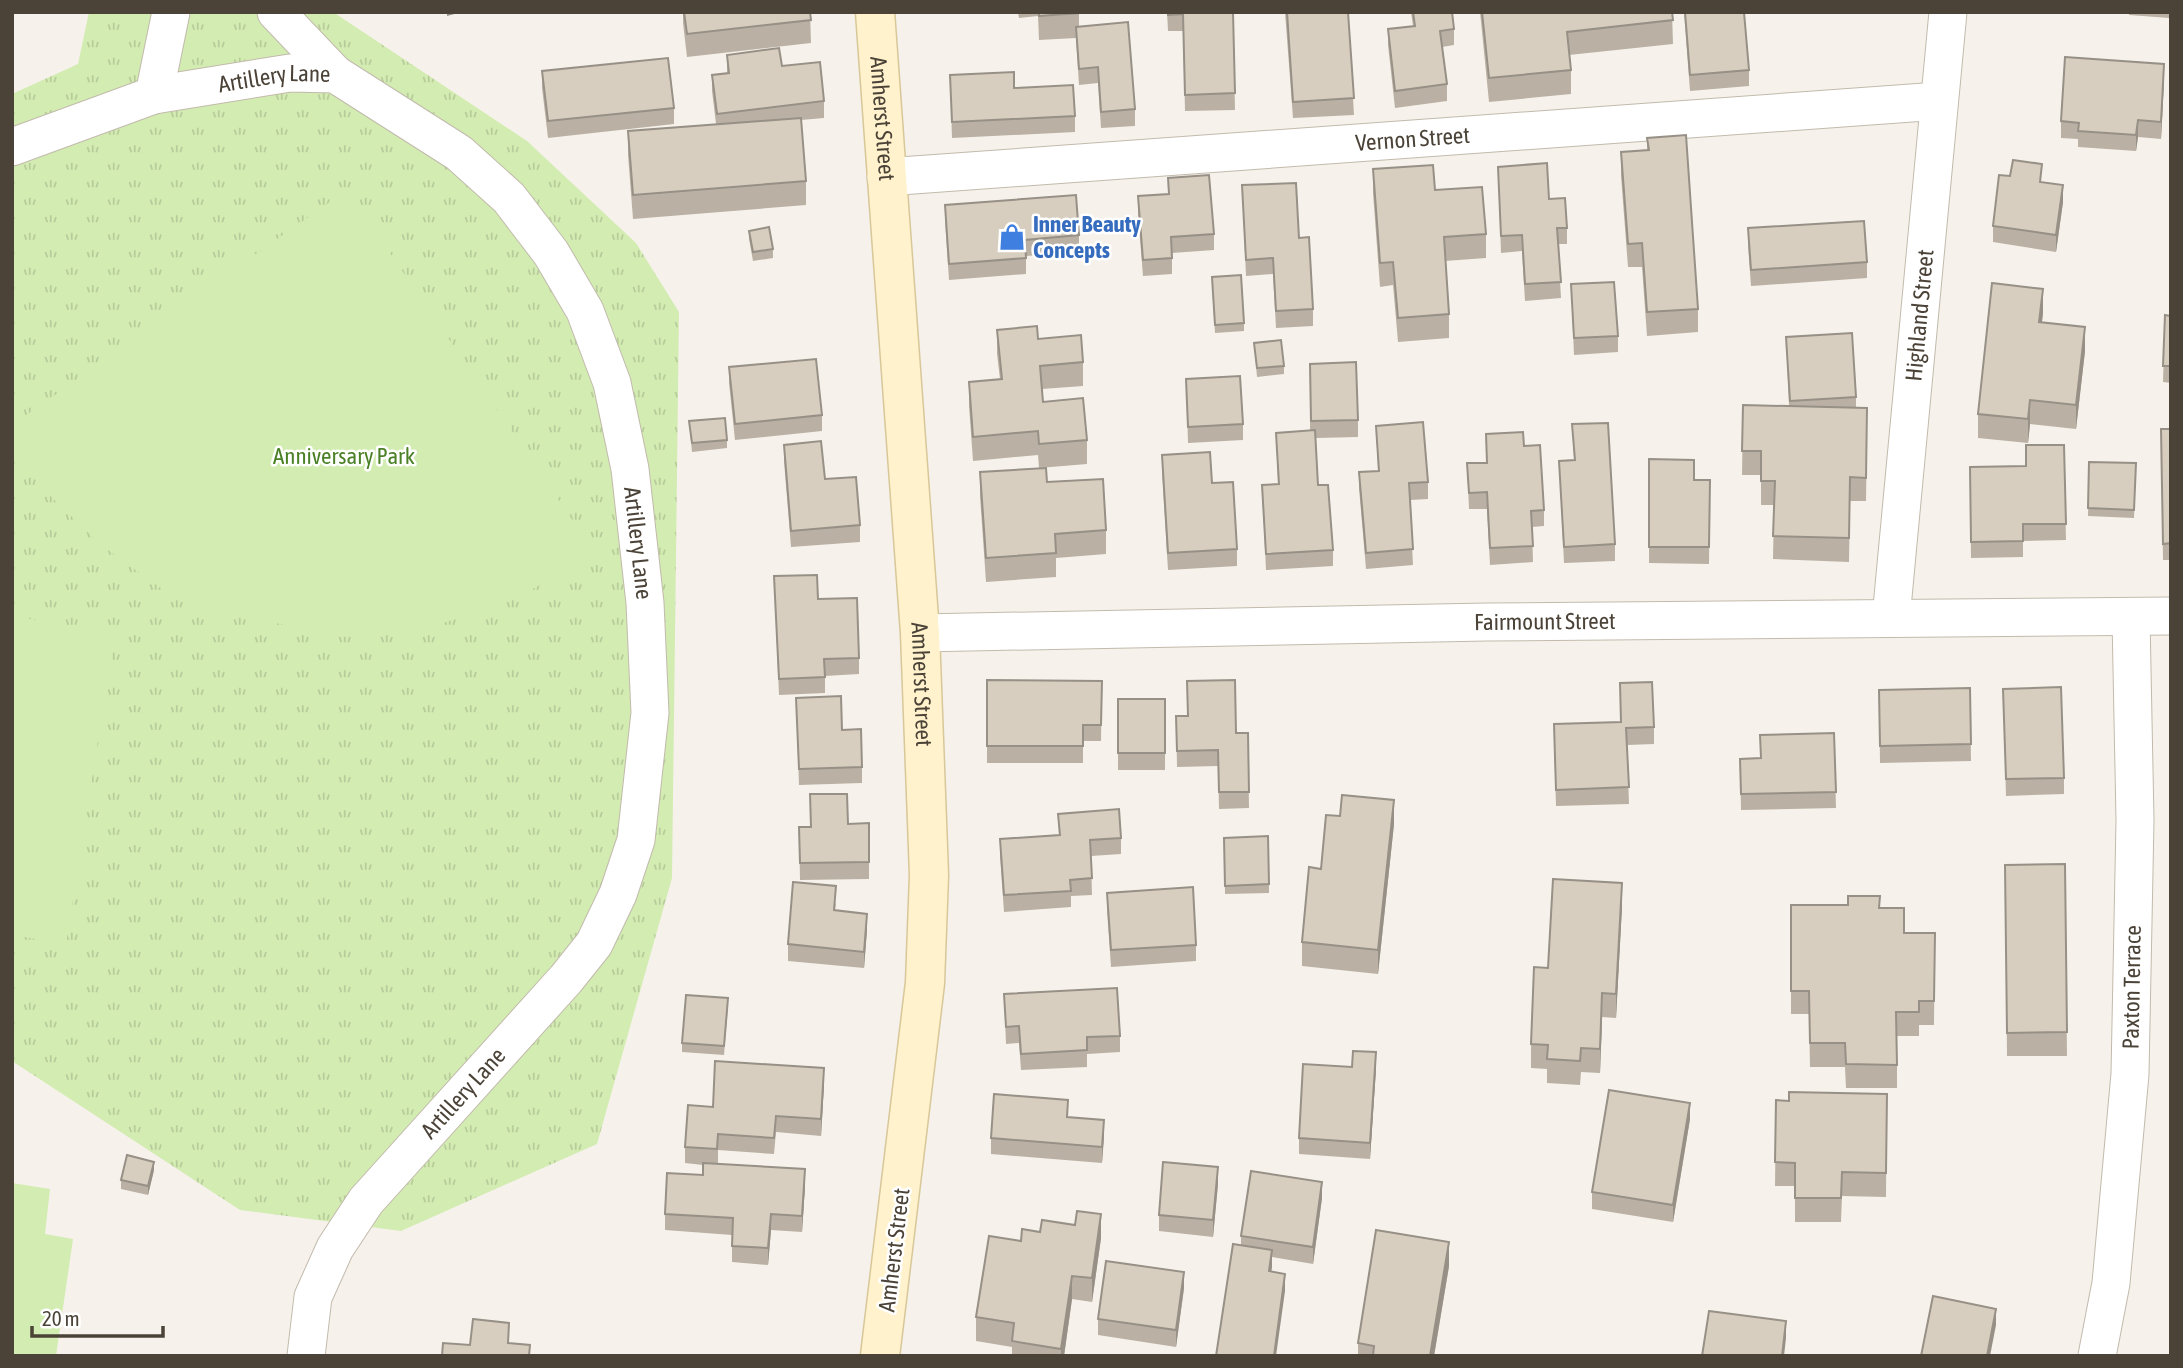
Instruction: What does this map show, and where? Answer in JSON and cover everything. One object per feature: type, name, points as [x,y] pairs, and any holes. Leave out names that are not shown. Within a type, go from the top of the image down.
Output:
[{"type":"main road","name":"Amherst Street","points":[[875,12],[920,634],[929,874],[928,945],[916,1075],[880,1356]]},
{"type":"street","points":[[154,95],[171,12]]},
{"type":"street","points":[[276,12],[335,74]]},
{"type":"street","name":"Highland Street","points":[[1891,618],[1948,12]]},
{"type":"street","name":"Artillery Lane","points":[[12,147],[154,95],[278,75],[335,74],[459,153],[509,198],[551,253],[585,311],[612,383],[630,470],[645,603],[650,713],[636,840],[618,894],[594,944],[566,979],[366,1201],[335,1248],[313,1297],[306,1356]]},
{"type":"street","name":"Vernon Street","points":[[886,177],[1939,101]]},
{"type":"street","name":"Fairmount Street","points":[[920,634],[2171,616]]},
{"type":"street","name":"Paxton Terrace","points":[[2097,1356],[2107,1315],[2114,1260],[2130,1074],[2135,820],[2131,618]]},
{"type":"green space","name":"Anniversary Park","points":[[89,12],[333,12],[527,141],[636,243],[679,312],[672,878],[597,1144],[401,1231],[240,1210],[12,1061],[12,94],[78,64]]},
{"type":"green space","points":[[347,190],[597,556],[503,604],[430,627],[343,637],[242,616],[169,594],[101,545],[39,485],[12,447],[12,425]]},
{"type":"green space","points":[[12,616],[115,633],[66,944],[12,935]]},
{"type":"green space","points":[[12,1183],[50,1189],[45,1234],[73,1239],[56,1356],[12,1356]]},
{"type":"building","points":[[684,12],[810,12],[811,20],[687,34]]},
{"type":"building","points":[[1039,12],[1079,12],[1079,13],[1039,16]]},
{"type":"building","points":[[1168,12],[1233,12],[1235,93],[1185,95],[1183,14],[1168,15]]},
{"type":"building","points":[[1287,12],[1348,12],[1354,98],[1293,102]]},
{"type":"building","points":[[1413,12],[1452,12],[1454,29],[1440,31],[1447,84],[1395,91],[1388,29],[1415,26]]},
{"type":"building","points":[[1482,12],[1672,12],[1673,20],[1567,32],[1571,70],[1489,78]]},
{"type":"building","points":[[1685,12],[1744,12],[1749,70],[1690,75]]},
{"type":"building","points":[[1128,22],[1135,109],[1101,112],[1098,67],[1079,69],[1076,27]]},
{"type":"building","points":[[779,48],[782,66],[820,62],[824,101],[717,114],[712,75],[729,73],[727,55]]},
{"type":"building","points":[[2065,57],[2164,64],[2161,122],[2138,120],[2136,135],[2078,131],[2079,123],[2061,121]]},
{"type":"building","points":[[668,58],[674,108],[548,121],[542,71]]},
{"type":"building","points":[[1014,72],[1014,88],[1073,85],[1075,116],[952,122],[950,75]]},
{"type":"building","points":[[801,118],[806,181],[633,195],[628,131]]},
{"type":"building","points":[[1686,135],[1698,309],[1647,312],[1642,243],[1628,244],[1621,152],[1649,150],[1647,138]]},
{"type":"building","points":[[2013,160],[2042,164],[2040,182],[2063,185],[2056,235],[1993,226],[1999,175],[2010,176]]},
{"type":"building","points":[[1547,163],[1549,199],[1565,198],[1567,228],[1557,228],[1561,282],[1525,284],[1522,235],[1501,236],[1498,167]]},
{"type":"building","points":[[1433,165],[1435,190],[1482,187],[1486,234],[1444,237],[1449,314],[1398,318],[1393,262],[1380,263],[1373,169]]},
{"type":"building","points":[[1209,175],[1214,234],[1171,237],[1172,258],[1143,260],[1138,196],[1169,194],[1168,178]]},
{"type":"building","points":[[1296,183],[1299,238],[1309,237],[1313,309],[1276,311],[1273,258],[1246,260],[1242,185]]},
{"type":"building","name":"Inner Beauty Concepts","points":[[1076,195],[1079,235],[1025,240],[1026,258],[949,264],[945,205]]},
{"type":"building","points":[[1864,221],[1867,262],[1751,270],[1748,228]]},
{"type":"building","points":[[769,227],[773,249],[753,252],[749,231]]},
{"type":"building","points":[[1241,275],[1244,323],[1215,325],[1212,277]]},
{"type":"building","points":[[1614,282],[1618,336],[1574,338],[1571,284]]},
{"type":"building","points":[[1992,283],[2043,289],[2039,322],[2085,327],[2076,405],[2030,400],[2028,419],[1978,414]]},
{"type":"building","points":[[2165,315],[2171,316],[2171,366],[2163,366]]},
{"type":"building","points":[[1037,326],[1038,339],[1081,335],[1083,362],[1040,366],[1043,402],[1083,398],[1087,440],[1039,444],[1038,431],[973,437],[969,382],[1002,379],[997,330]]},
{"type":"building","points":[[1852,333],[1856,397],[1790,401],[1786,337]]},
{"type":"building","points":[[1281,340],[1284,366],[1257,368],[1254,343]]},
{"type":"building","points":[[816,359],[822,415],[735,424],[729,367]]},
{"type":"building","points":[[1356,362],[1358,420],[1311,421],[1310,364]]},
{"type":"building","points":[[1240,376],[1243,424],[1188,427],[1186,379]]},
{"type":"building","points":[[1743,405],[1867,408],[1866,478],[1850,477],[1849,538],[1773,536],[1775,481],[1761,481],[1761,451],[1742,451]]},
{"type":"building","points":[[725,418],[727,440],[692,443],[689,421]]},
{"type":"building","points":[[1423,422],[1428,482],[1409,483],[1413,549],[1366,553],[1359,472],[1379,471],[1376,426]]},
{"type":"building","points":[[1608,423],[1615,544],[1564,547],[1559,461],[1575,460],[1572,424]]},
{"type":"building","points":[[2161,429],[2171,429],[2171,543],[2163,544]]},
{"type":"building","points":[[1315,430],[1318,485],[1328,485],[1333,550],[1266,554],[1262,485],[1279,484],[1276,433]]},
{"type":"building","points":[[1523,432],[1524,446],[1540,445],[1544,510],[1531,511],[1533,546],[1490,548],[1487,492],[1469,493],[1467,463],[1487,463],[1486,434]]},
{"type":"building","points":[[821,441],[825,479],[856,477],[860,525],[791,531],[784,445]]},
{"type":"building","points":[[2026,445],[2064,445],[2066,524],[2023,524],[2023,541],[1971,542],[1970,467],[2026,466]]},
{"type":"building","points":[[1210,452],[1212,483],[1233,482],[1237,549],[1168,553],[1162,455]]},
{"type":"building","points":[[1649,459],[1694,460],[1694,480],[1710,480],[1709,547],[1649,547]]},
{"type":"building","points":[[2089,462],[2136,463],[2134,510],[2088,508]]},
{"type":"building","points":[[1046,468],[1047,482],[1103,479],[1106,530],[1055,534],[1056,553],[986,558],[980,472]]},
{"type":"building","points":[[817,575],[818,599],[857,598],[859,658],[824,659],[825,677],[779,679],[774,576]]},
{"type":"building","points":[[987,680],[1102,681],[1101,725],[1083,725],[1083,746],[987,746]]},
{"type":"building","points":[[1235,680],[1236,733],[1248,733],[1249,792],[1219,792],[1218,750],[1177,751],[1176,716],[1188,716],[1187,681]]},
{"type":"building","points":[[1652,682],[1654,727],[1626,728],[1629,787],[1556,790],[1554,724],[1621,722],[1620,683]]},
{"type":"building","points":[[2061,687],[2064,778],[2006,779],[2003,689]]},
{"type":"building","points":[[1970,688],[1971,744],[1880,746],[1879,690]]},
{"type":"building","points":[[841,696],[842,730],[861,729],[862,767],[799,769],[796,698]]},
{"type":"building","points":[[1118,699],[1165,699],[1165,753],[1118,753]]},
{"type":"building","points":[[1834,733],[1836,792],[1741,794],[1740,759],[1761,758],[1760,735]]},
{"type":"building","points":[[810,794],[847,794],[848,824],[869,823],[869,862],[800,863],[799,827],[811,827]]},
{"type":"building","points":[[1342,795],[1394,800],[1378,950],[1302,942],[1309,867],[1321,869],[1326,815],[1340,816]]},
{"type":"building","points":[[1119,809],[1121,838],[1090,840],[1092,878],[1070,880],[1071,891],[1004,895],[1000,839],[1060,835],[1058,814]]},
{"type":"building","points":[[1268,836],[1269,884],[1225,886],[1224,838]]},
{"type":"building","points":[[2065,864],[2067,1032],[2007,1033],[2005,865]]},
{"type":"building","points":[[1553,879],[1622,883],[1616,994],[1602,993],[1600,1049],[1581,1048],[1580,1061],[1547,1059],[1548,1045],[1531,1044],[1534,967],[1548,968]]},
{"type":"building","points":[[793,882],[836,886],[834,910],[867,914],[864,952],[788,944]]},
{"type":"building","points":[[1193,887],[1196,945],[1111,950],[1107,893]]},
{"type":"building","points":[[1848,896],[1880,896],[1879,908],[1904,908],[1904,933],[1935,933],[1934,1001],[1919,1001],[1919,1012],[1896,1012],[1897,1065],[1846,1064],[1845,1043],[1810,1043],[1809,991],[1791,991],[1791,905],[1848,905]]},
{"type":"building","points":[[1117,988],[1120,1036],[1087,1037],[1087,1050],[1021,1054],[1019,1026],[1006,1027],[1004,994]]},
{"type":"building","points":[[686,995],[728,998],[724,1046],[682,1043]]},
{"type":"building","points":[[1353,1051],[1376,1052],[1370,1143],[1299,1138],[1303,1064],[1352,1067]]},
{"type":"building","points":[[715,1061],[824,1068],[821,1119],[776,1116],[774,1138],[718,1134],[717,1149],[685,1147],[688,1105],[713,1107]]},
{"type":"building","points":[[1609,1090],[1690,1103],[1673,1205],[1592,1192]]},
{"type":"building","points":[[1789,1092],[1887,1094],[1886,1173],[1842,1172],[1841,1198],[1795,1198],[1795,1163],[1775,1162],[1776,1100],[1789,1101]]},
{"type":"building","points":[[994,1094],[1068,1100],[1067,1117],[1104,1120],[1102,1147],[991,1138]]},
{"type":"building","points":[[127,1155],[154,1162],[148,1186],[121,1180]]},
{"type":"building","points":[[1163,1162],[1218,1167],[1213,1220],[1159,1215]]},
{"type":"building","points":[[703,1163],[805,1169],[802,1216],[771,1214],[768,1248],[732,1246],[733,1218],[665,1214],[667,1173],[703,1175]]},
{"type":"building","points":[[1251,1171],[1322,1182],[1313,1247],[1241,1236]]},
{"type":"building","points":[[1077,1211],[1101,1214],[1092,1278],[1072,1276],[1061,1349],[1012,1341],[1014,1323],[976,1317],[989,1236],[1021,1241],[1022,1229],[1040,1232],[1042,1220],[1075,1225]]},
{"type":"building","points":[[1376,1230],[1449,1242],[1430,1356],[1373,1356],[1374,1346],[1358,1343]]},
{"type":"building","points":[[1233,1244],[1272,1250],[1269,1271],[1285,1274],[1274,1356],[1216,1356]]},
{"type":"building","points":[[1106,1261],[1184,1272],[1176,1330],[1098,1319]]},
{"type":"building","points":[[1933,1296],[1996,1309],[1987,1356],[1921,1356]]},
{"type":"building","points":[[1709,1311],[1786,1321],[1782,1356],[1702,1356]]},
{"type":"building","points":[[473,1319],[509,1323],[508,1343],[530,1345],[529,1356],[442,1356],[443,1343],[470,1345]]},
{"type":"place","name":"Inner Beauty Concepts","points":[[1012,237]]}]
